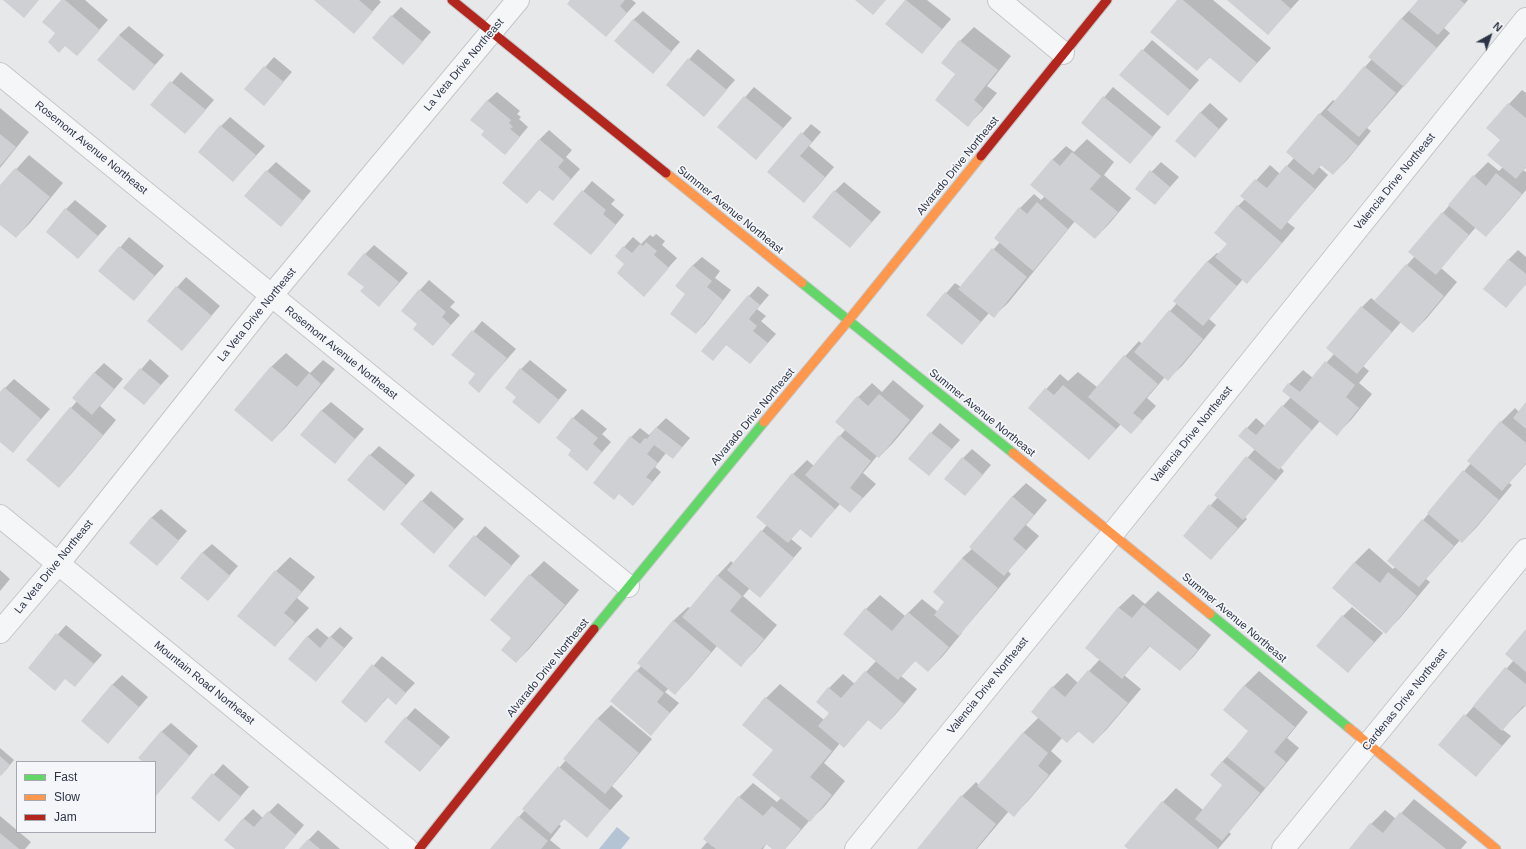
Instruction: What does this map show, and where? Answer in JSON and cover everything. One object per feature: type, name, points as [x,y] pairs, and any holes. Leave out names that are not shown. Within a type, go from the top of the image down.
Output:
[{"type":"street","name":"Summer Avenue Northeast","points":[[452,0],[848,321],[1113,533],[1496,849]]},
{"type":"street","name":"La Veta Drive Northeast","points":[[0,632],[58,564],[271,296],[518,0]]},
{"type":"street","points":[[998,0],[1063,53]]},
{"type":"street","name":"Alvarado Drive Northeast","points":[[419,849],[628,586],[848,321],[1107,0]]},
{"type":"street","name":"Valencia Drive Northeast","points":[[856,849],[1113,533],[1526,19]]},
{"type":"street","name":"Rosemont Avenue Northeast","points":[[0,74],[628,586]]},
{"type":"street","name":"Mountain Road Northeast","points":[[0,516],[407,849]]},
{"type":"street","name":"Cardenas Drive Northeast","points":[[1283,849],[1526,550]]},
{"type":"water","points":[[617,827],[630,838],[621,849],[599,849]]},
{"type":"building","points":[[3,0],[39,0],[24,18]]},
{"type":"building","points":[[61,0],[65,0],[100,30],[77,56],[65,46],[59,53],[48,42],[55,33],[42,22]]},
{"type":"building","points":[[314,0],[359,0],[373,12],[354,34]]},
{"type":"building","points":[[570,0],[625,0],[620,6],[627,13],[606,37],[567,4]]},
{"type":"building","points":[[855,0],[886,0],[873,15]]},
{"type":"building","points":[[905,0],[942,29],[922,54],[885,24]]},
{"type":"building","points":[[1177,0],[1183,0],[1257,63],[1240,83],[1209,57],[1197,71],[1150,32]]},
{"type":"building","points":[[1227,0],[1281,0],[1291,9],[1268,35]]},
{"type":"building","points":[[1418,0],[1460,0],[1465,4],[1438,35],[1409,11]]},
{"type":"building","points":[[391,15],[423,42],[403,65],[372,38]]},
{"type":"building","points":[[1401,18],[1437,48],[1404,87],[1368,57]]},
{"type":"building","points":[[633,19],[672,52],[653,74],[614,41]]},
{"type":"building","points":[[119,35],[155,65],[134,91],[97,60]]},
{"type":"building","points":[[959,40],[998,70],[974,100],[983,108],[968,127],[935,100],[955,74],[941,63]]},
{"type":"building","points":[[1142,49],[1190,90],[1168,116],[1119,75]]},
{"type":"building","points":[[688,58],[727,90],[704,117],[666,85]]},
{"type":"building","points":[[264,66],[284,82],[264,106],[244,89]]},
{"type":"building","points":[[1364,66],[1396,93],[1359,137],[1327,110]]},
{"type":"building","points":[[170,81],[206,110],[185,134],[150,105]]},
{"type":"building","points":[[744,96],[783,128],[756,160],[717,127]]},
{"type":"building","points":[[1103,96],[1153,137],[1130,164],[1081,123]]},
{"type":"building","points":[[487,100],[511,120],[509,123],[513,127],[510,129],[520,137],[505,155],[481,135],[484,131],[470,120]]},
{"type":"building","points":[[1508,103],[1526,118],[1526,167],[1516,179],[1487,155],[1500,140],[1486,128]]},
{"type":"building","points":[[1200,112],[1219,129],[1195,158],[1175,141]]},
{"type":"building","points":[[1319,113],[1358,146],[1333,175],[1321,165],[1313,175],[1286,152]]},
{"type":"building","points":[[220,125],[256,155],[233,182],[198,152]]},
{"type":"building","points":[[801,132],[812,142],[800,156],[825,177],[804,203],[767,172]]},
{"type":"building","points":[[0,134],[16,147],[0,166]]},
{"type":"building","points":[[539,139],[564,160],[558,167],[571,179],[553,201],[539,190],[527,204],[502,183]]},
{"type":"building","points":[[1072,152],[1101,176],[1090,189],[1118,212],[1095,239],[1030,185],[1052,159],[1060,166]]},
{"type":"building","points":[[1286,165],[1315,189],[1281,230],[1240,196],[1255,179],[1267,188]]},
{"type":"building","points":[[15,168],[50,197],[16,238],[0,225],[0,185]]},
{"type":"building","points":[[266,170],[303,201],[281,227],[244,196]]},
{"type":"building","points":[[1150,170],[1170,187],[1155,205],[1135,189]]},
{"type":"building","points":[[1496,173],[1522,194],[1486,237],[1448,205],[1473,175],[1486,186]]},
{"type":"building","points":[[582,190],[606,210],[603,214],[616,225],[591,255],[553,224]]},
{"type":"building","points":[[834,190],[872,222],[850,248],[812,217]]},
{"type":"building","points":[[1037,202],[1068,229],[1033,271],[994,238],[1019,207],[1027,214]]},
{"type":"building","points":[[1237,205],[1282,243],[1247,284],[1215,257],[1227,244],[1214,233]]},
{"type":"building","points":[[65,208],[98,236],[78,259],[46,232]]},
{"type":"building","points":[[1442,212],[1469,235],[1436,275],[1408,252]]},
{"type":"building","points":[[646,242],[657,251],[654,255],[669,268],[644,297],[617,273],[624,264],[615,256],[623,246],[632,253],[640,244],[643,246]]},
{"type":"building","points":[[119,246],[155,276],[134,301],[98,271]]},
{"type":"building","points":[[992,248],[1027,277],[994,318],[958,289]]},
{"type":"building","points":[[364,253],[399,282],[379,307],[360,291],[364,287],[347,274]]},
{"type":"building","points":[[1508,259],[1526,274],[1526,284],[1506,308],[1483,289]]},
{"type":"building","points":[[1207,261],[1237,286],[1203,326],[1173,301]]},
{"type":"building","points":[[1406,264],[1444,296],[1413,333],[1374,301]]},
{"type":"building","points":[[692,265],[712,281],[707,287],[723,300],[696,334],[670,314],[685,294],[675,286]]},
{"type":"building","points":[[176,286],[212,316],[182,351],[147,321]]},
{"type":"building","points":[[419,289],[446,312],[442,317],[451,325],[433,346],[413,329],[417,324],[401,311]]},
{"type":"building","points":[[945,292],[981,322],[962,345],[926,315]]},
{"type":"building","points":[[748,295],[760,305],[749,319],[757,326],[753,331],[768,343],[750,364],[726,345],[713,361],[701,351]]},
{"type":"building","points":[[1361,306],[1392,332],[1357,374],[1326,348]]},
{"type":"building","points":[[1169,310],[1203,339],[1168,381],[1134,352]]},
{"type":"building","points":[[472,330],[507,358],[479,393],[468,383],[475,374],[451,355]]},
{"type":"building","points":[[1124,355],[1158,384],[1133,413],[1143,421],[1131,434],[1088,397]]},
{"type":"building","points":[[1325,361],[1355,385],[1346,397],[1359,408],[1337,436],[1282,391],[1288,383],[1300,392]]},
{"type":"building","points":[[271,366],[297,387],[309,373],[321,384],[272,442],[234,410]]},
{"type":"building","points":[[140,368],[161,385],[144,405],[123,388]]},
{"type":"building","points":[[520,368],[559,400],[539,424],[512,402],[516,397],[505,388]]},
{"type":"building","points":[[94,372],[114,389],[92,415],[72,398]]},
{"type":"building","points":[[1063,385],[1116,429],[1089,460],[1028,408],[1045,388],[1054,395]]},
{"type":"building","points":[[4,387],[41,419],[13,453],[0,442],[0,392]]},
{"type":"building","points":[[879,394],[910,420],[879,458],[835,422],[857,396],[868,406]]},
{"type":"building","points":[[1526,402],[1526,429],[1513,418]]},
{"type":"building","points":[[1282,405],[1312,430],[1279,470],[1238,436],[1246,427],[1256,435]]},
{"type":"building","points":[[70,407],[103,435],[59,488],[26,460]]},
{"type":"building","points":[[321,410],[355,439],[335,464],[300,435]]},
{"type":"building","points":[[572,417],[598,438],[593,444],[602,452],[587,471],[568,455],[571,450],[556,438]]},
{"type":"building","points":[[1500,421],[1526,443],[1526,463],[1502,491],[1467,461]]},
{"type":"building","points":[[656,427],[682,447],[673,459],[654,445],[647,454],[658,463],[646,477],[653,482],[633,506],[619,494],[614,500],[593,483],[630,436],[640,444],[645,438],[647,439]]},
{"type":"building","points":[[930,432],[952,449],[929,476],[908,459]]},
{"type":"building","points":[[839,435],[871,461],[850,488],[863,498],[850,513],[805,475]]},
{"type":"building","points":[[369,454],[406,485],[384,511],[347,480]]},
{"type":"building","points":[[1246,456],[1276,481],[1243,520],[1214,495]]},
{"type":"building","points":[[962,457],[983,475],[965,496],[944,479]]},
{"type":"building","points":[[1463,470],[1499,500],[1462,543],[1427,513]]},
{"type":"building","points":[[792,473],[835,509],[811,538],[800,529],[788,543],[756,517]]},
{"type":"building","points":[[1012,496],[1034,515],[1013,539],[1026,550],[1004,576],[969,547]]},
{"type":"building","points":[[421,500],[455,529],[434,554],[400,524]]},
{"type":"building","points":[[1209,504],[1238,528],[1211,560],[1183,536]]},
{"type":"building","points":[[151,517],[179,541],[157,566],[129,543]]},
{"type":"building","points":[[1422,519],[1454,546],[1419,587],[1387,561]]},
{"type":"building","points":[[761,530],[794,558],[760,598],[727,570]]},
{"type":"building","points":[[474,535],[512,566],[485,597],[448,566]]},
{"type":"building","points":[[202,552],[230,576],[208,601],[180,578]]},
{"type":"building","points":[[962,558],[998,588],[959,636],[934,615],[944,602],[933,592]]},
{"type":"building","points":[[1354,562],[1380,583],[1388,572],[1417,596],[1386,634],[1332,588]]},
{"type":"building","points":[[275,570],[302,592],[284,613],[295,622],[275,647],[237,616]]},
{"type":"building","points":[[529,574],[565,605],[516,663],[501,650],[511,638],[490,620]]},
{"type":"building","points":[[717,575],[742,596],[730,611],[764,639],[741,667],[682,617]]},
{"type":"building","points":[[1143,605],[1198,650],[1180,671],[1149,646],[1122,679],[1085,648],[1118,607],[1132,618]]},
{"type":"building","points":[[865,608],[892,631],[908,612],[949,647],[928,672],[915,661],[898,680],[843,634]]},
{"type":"building","points":[[1342,615],[1374,642],[1348,673],[1316,646]]},
{"type":"building","points":[[673,620],[711,652],[675,695],[637,663]]},
{"type":"building","points":[[1526,629],[1526,672],[1505,654]]},
{"type":"building","points":[[56,633],[94,664],[75,687],[65,679],[55,691],[28,668]]},
{"type":"building","points":[[307,636],[320,648],[330,636],[344,648],[316,682],[288,659]]},
{"type":"building","points":[[372,664],[406,693],[396,705],[387,697],[366,723],[341,702]]},
{"type":"building","points":[[1505,667],[1526,684],[1526,706],[1523,706],[1502,731],[1473,706]]},
{"type":"building","points":[[636,670],[664,693],[657,702],[670,713],[651,736],[610,701]]},
{"type":"building","points":[[1088,670],[1128,703],[1093,744],[1078,731],[1067,743],[1031,712],[1052,686],[1065,697]]},
{"type":"building","points":[[865,671],[904,704],[881,730],[868,720],[844,748],[818,726],[829,713],[816,702],[828,687],[841,698]]},
{"type":"building","points":[[112,684],[139,707],[108,744],[81,721]]},
{"type":"building","points":[[1244,685],[1295,727],[1274,752],[1286,762],[1265,788],[1227,757],[1248,731],[1223,710]]},
{"type":"building","points":[[765,697],[832,751],[810,777],[832,795],[810,822],[752,775],[773,750],[742,725]]},
{"type":"building","points":[[1464,714],[1502,746],[1476,777],[1438,745]]},
{"type":"building","points":[[405,717],[441,747],[420,772],[384,742]]},
{"type":"building","points":[[597,718],[639,753],[605,794],[563,759]]},
{"type":"building","points":[[161,731],[190,756],[156,796],[156,761],[142,761],[138,758]]},
{"type":"building","points":[[1023,732],[1048,753],[1038,766],[1049,775],[1014,817],[977,786]]},
{"type":"building","points":[[0,756],[10,765],[1,776],[0,775]]},
{"type":"building","points":[[1222,761],[1260,793],[1222,841],[1195,819],[1222,785],[1210,775]]},
{"type":"building","points":[[558,766],[610,810],[587,838],[564,819],[551,834],[522,809]]},
{"type":"building","points":[[212,773],[241,797],[219,822],[191,798]]},
{"type":"building","points":[[961,795],[996,824],[976,849],[917,849]]},
{"type":"building","points":[[738,796],[763,816],[772,806],[801,829],[785,849],[772,849],[766,844],[761,849],[716,849],[703,839]]},
{"type":"building","points":[[1162,801],[1218,848],[1128,849],[1124,846]]},
{"type":"building","points":[[268,811],[296,835],[284,849],[235,849],[224,840],[243,818],[254,827]]},
{"type":"building","points":[[1400,812],[1446,849],[1349,849],[1370,823],[1383,833]]},
{"type":"building","points":[[518,816],[548,841],[541,849],[490,849]]},
{"type":"building","points":[[0,833],[19,849],[0,849]]},
{"type":"building","points":[[308,839],[320,849],[299,849]]},
{"type":"traffic: fast","points":[[802,283],[1013,453]]},
{"type":"traffic: fast","points":[[594,629],[764,422]]},
{"type":"traffic: fast","points":[[1210,614],[1349,728]]},
{"type":"traffic: slow","points":[[764,422],[848,321],[981,156]]},
{"type":"traffic: slow","points":[[666,173],[802,283]]},
{"type":"traffic: slow","points":[[1013,453],[1210,614]]},
{"type":"traffic: slow","points":[[1349,728],[1496,849]]},
{"type":"traffic: jam","points":[[452,0],[666,173]]},
{"type":"traffic: jam","points":[[981,156],[1107,0]]},
{"type":"traffic: jam","points":[[419,849],[594,629]]}]
